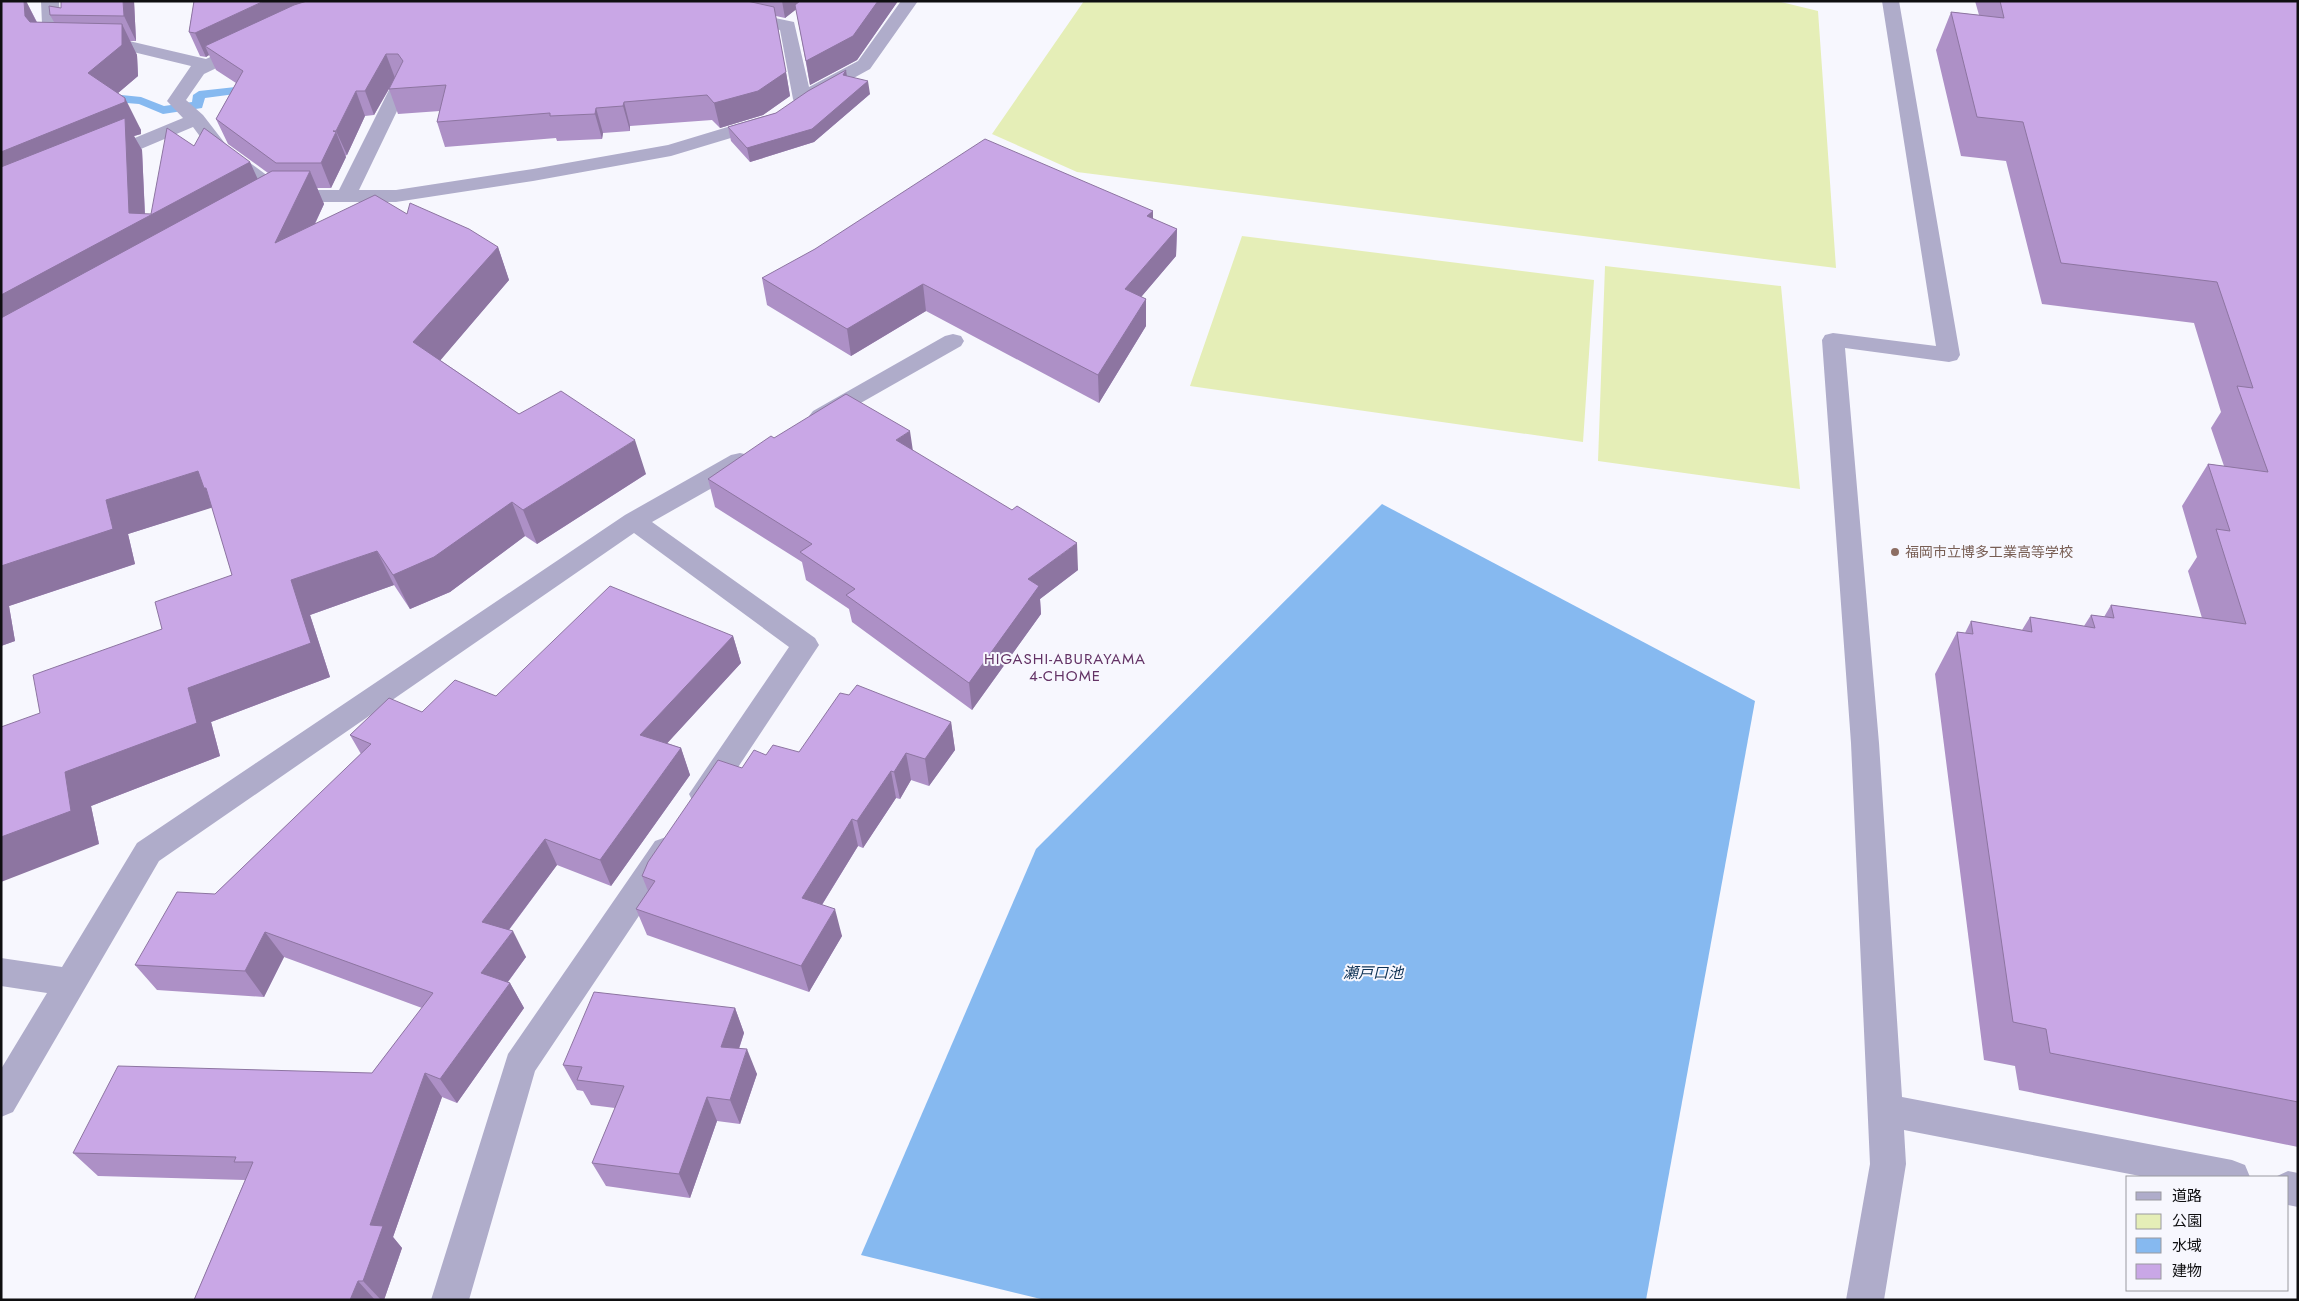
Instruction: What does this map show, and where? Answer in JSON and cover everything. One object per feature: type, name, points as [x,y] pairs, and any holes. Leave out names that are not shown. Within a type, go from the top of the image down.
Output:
[{"type":"street","points":[[50,1],[52,47],[128,46],[208,65]]},
{"type":"street","points":[[262,40],[196,70],[176,102],[196,119],[220,150],[273,201],[346,196],[396,196],[532,175],[653,153],[762,123],[864,65],[910,1]]},
{"type":"street","points":[[1865,1300],[1888,1164],[1864,743],[1832,340],[1949,355],[1890,1]]},
{"type":"street","points":[[728,14],[793,25],[789,108]]},
{"type":"street","points":[[346,196],[402,84]]},
{"type":"street","points":[[90,164],[196,119]]},
{"type":"street","points":[[798,429],[953,341]]},
{"type":"street","points":[[1,1101],[148,852],[634,521],[763,448]]},
{"type":"street","points":[[450,1300],[520,1065],[805,645],[634,521]]},
{"type":"street","points":[[1,972],[71,983]]},
{"type":"street","points":[[1884,1110],[2227,1176]]},
{"type":"green space","points":[[1084,1],[1777,1],[1818,11],[1836,268],[1077,172],[992,134]]},
{"type":"green space","points":[[1242,236],[1594,280],[1583,442],[1190,386]]},
{"type":"green space","points":[[1605,266],[1781,286],[1800,489],[1598,461]]},
{"type":"water","name":"瀬戸口池","points":[[1382,504],[1755,701],[1646,1300],[1045,1300],[861,1255],[1036,849]]},
{"type":"building","points":[[1,1],[24,1],[25,16],[30,22],[122,24],[122,45],[88,73],[125,98],[125,102],[1,152]]},
{"type":"building","points":[[61,1],[123,1],[124,16],[50,15],[49,6],[61,8]]},
{"type":"building","points":[[194,1],[264,1],[195,33],[189,32]]},
{"type":"building","points":[[307,1],[747,1],[774,7],[786,72],[758,91],[714,103],[707,95],[624,102],[623,106],[596,108],[595,114],[550,116],[550,113],[437,122],[446,85],[389,89],[403,61],[398,54],[386,54],[365,91],[356,91],[336,131],[333,131],[336,132],[321,163],[276,163],[216,119],[243,71],[205,46],[294,5]]},
{"type":"building","points":[[800,1],[878,1],[853,36],[806,61],[795,5]]},
{"type":"building","points":[[2000,1],[2298,1],[2298,1102],[2050,1053],[2046,1029],[2013,1022],[1957,632],[1973,634],[1971,621],[2032,632],[2030,617],[2095,628],[2091,615],[2114,618],[2111,605],[2246,624],[2216,529],[2230,531],[2208,464],[2268,472],[2237,386],[2253,388],[2217,282],[2061,263],[2023,122],[1977,117],[1951,12],[2004,18]]},
{"type":"building","points":[[846,70],[843,75],[868,81],[812,129],[747,148],[728,127],[776,113],[808,91]]},
{"type":"building","points":[[125,118],[129,213],[151,214],[167,128],[194,146],[204,128],[250,162],[1,295],[1,167]]},
{"type":"building","points":[[985,139],[1153,211],[1147,216],[1177,229],[1125,289],[1146,299],[1098,375],[923,284],[847,329],[762,278],[815,249]]},
{"type":"building","points":[[272,171],[310,171],[275,243],[375,195],[407,214],[410,203],[469,229],[498,247],[413,342],[519,414],[561,391],[635,440],[523,510],[512,502],[434,557],[393,575],[377,551],[291,580],[311,643],[188,688],[197,723],[65,772],[71,811],[1,837],[1,727],[40,713],[33,675],[162,629],[155,602],[232,575],[206,488],[204,488],[198,471],[106,500],[113,529],[1,566],[1,318]]},
{"type":"building","points":[[846,394],[910,431],[896,440],[1012,510],[1017,506],[1077,543],[1028,579],[1039,586],[969,683],[846,595],[855,589],[800,552],[812,544],[708,479],[771,436],[774,438]]},
{"type":"building","points":[[610,586],[733,636],[640,735],[681,748],[600,860],[545,839],[482,922],[513,931],[481,973],[510,983],[440,1079],[425,1073],[370,1225],[383,1226],[363,1281],[358,1281],[350,1300],[194,1300],[253,1162],[234,1162],[236,1157],[73,1153],[118,1066],[372,1073],[433,993],[265,932],[245,971],[135,965],[177,892],[215,894],[371,744],[350,735],[389,698],[422,712],[455,680],[496,696]]},
{"type":"building","points":[[857,685],[951,722],[925,759],[906,753],[894,772],[891,771],[857,821],[852,819],[802,898],[835,909],[801,966],[636,909],[655,881],[642,876],[648,862],[718,760],[742,768],[754,750],[766,755],[773,745],[799,752],[840,693],[849,695]]},
{"type":"building","points":[[594,992],[735,1008],[721,1047],[747,1049],[730,1100],[707,1097],[679,1174],[592,1163],[624,1086],[577,1080],[582,1067],[563,1065]]},
{"type":"waterway","points":[[102,97],[141,101],[163,110],[198,105],[199,95],[254,89]]},
{"type":"place","name":"福岡市立博多工業高等学校","points":[[1895,552]]},
{"type":"district","name":"HIGASHI-ABURAYAMA 4-CHOME","points":[[1065,668]]}]
